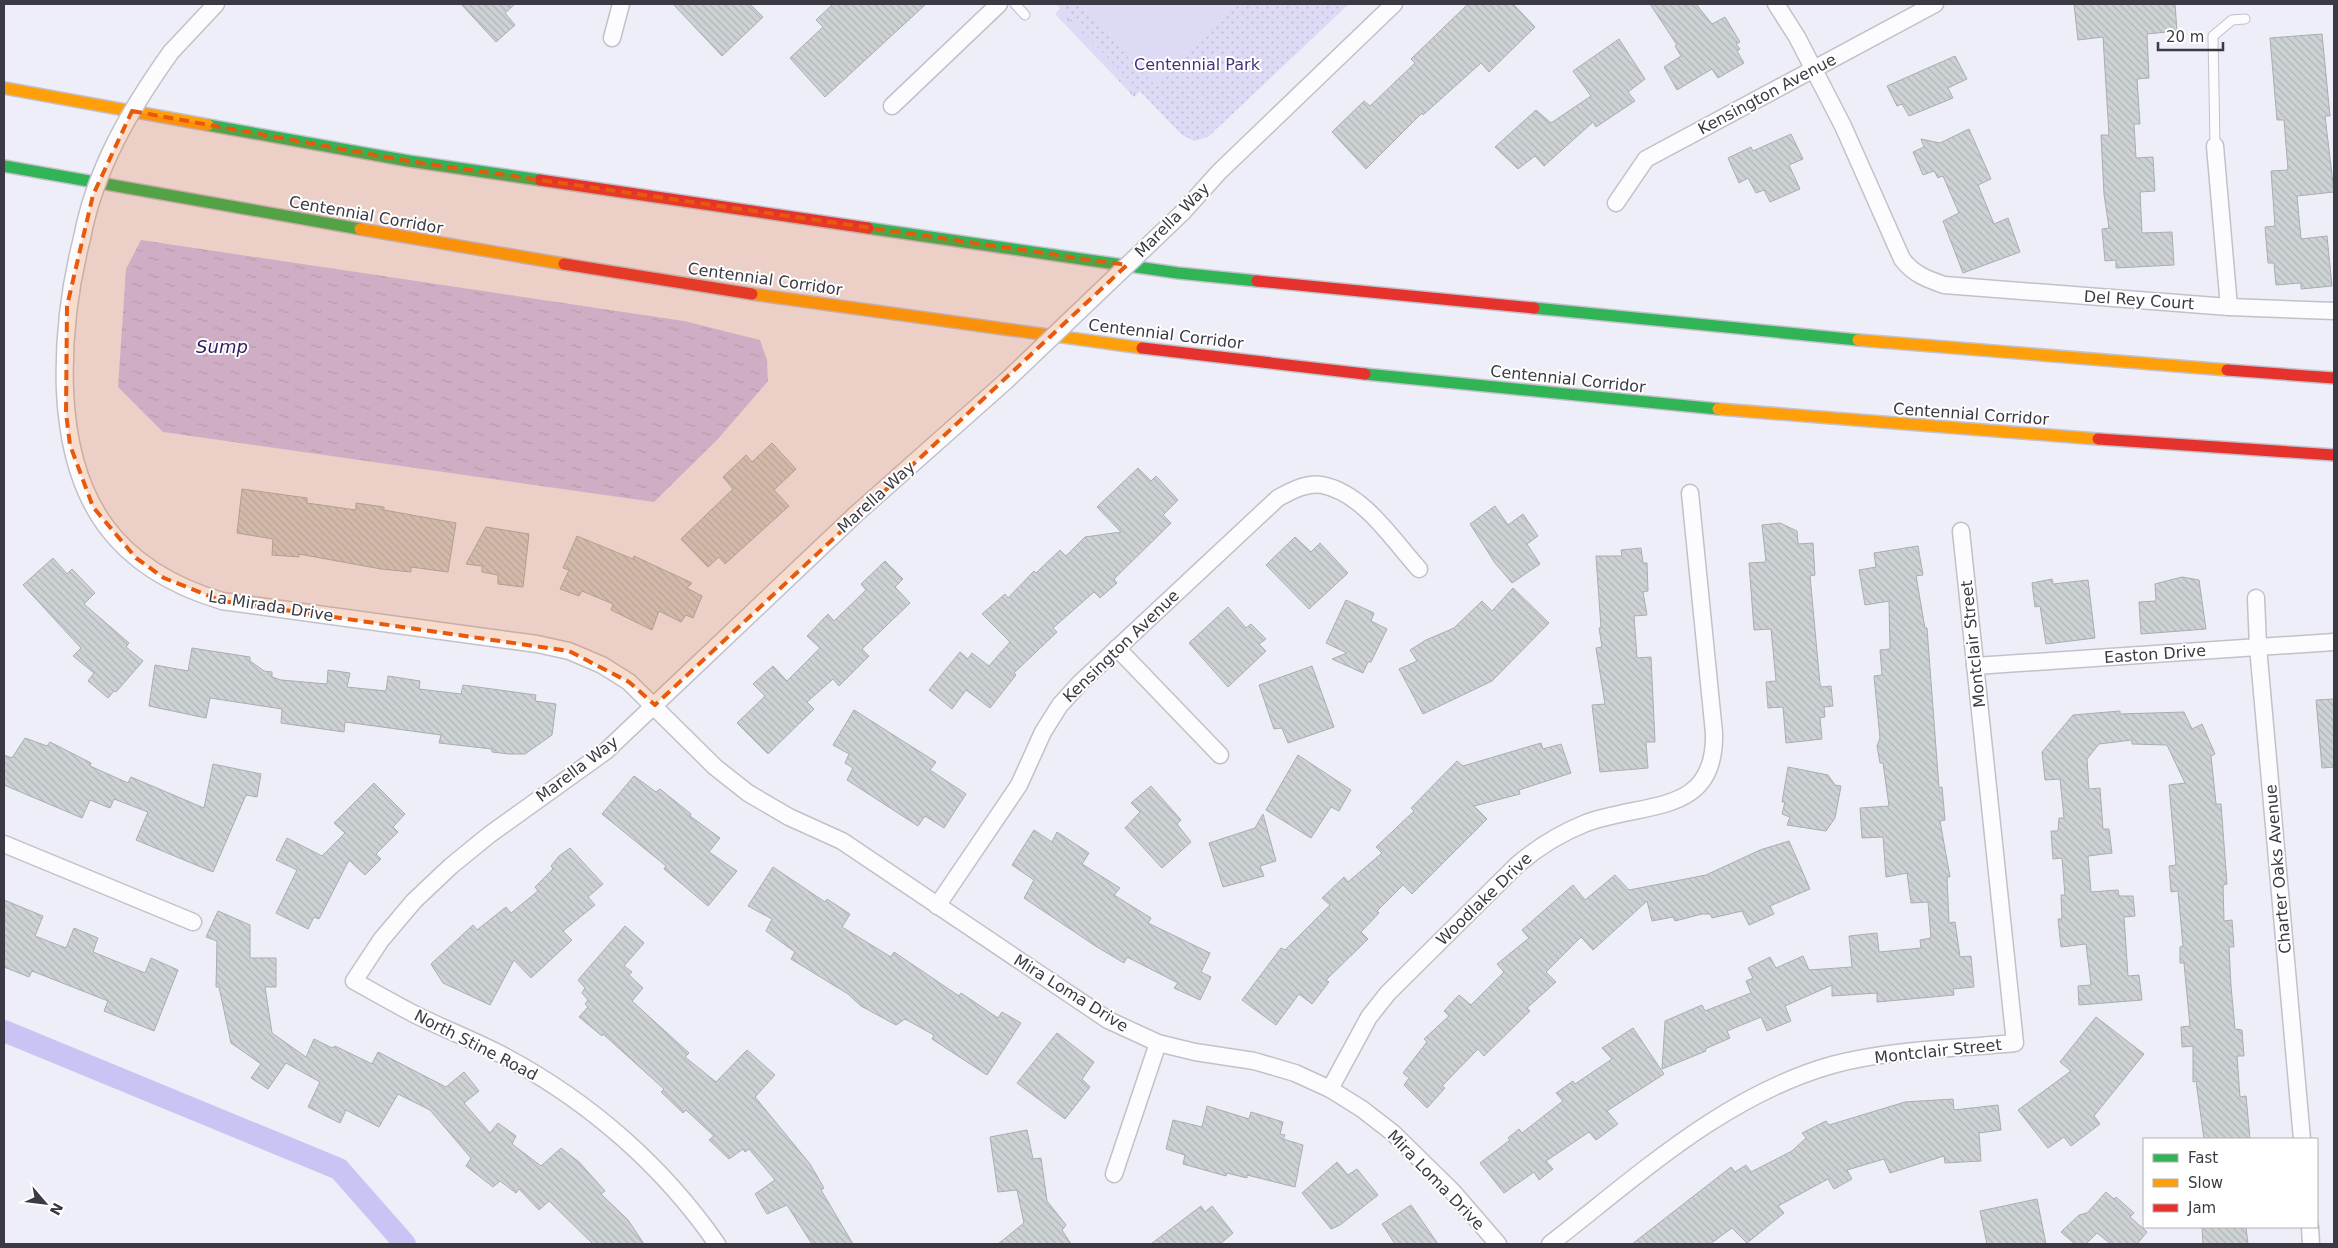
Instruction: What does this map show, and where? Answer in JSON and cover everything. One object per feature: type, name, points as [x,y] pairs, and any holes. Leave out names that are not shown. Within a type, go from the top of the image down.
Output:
[{"type":"highway","points":[[4,88],[409,161],[1178,273],[1954,349],[2334,378]]},
{"type":"highway","name":"Centennial Corridor","points":[[4,166],[553,263],[872,312],[1097,342],[1361,374],[1746,412],[1995,433],[2334,455]]},
{"type":"street","name":"La Mirada Drive","points":[[216,4],[171,52],[136,104],[107,160],[92,195],[72,276],[66,325],[64,372],[70,445],[78,475],[92,506],[112,535],[136,558],[164,578],[192,592],[222,601],[537,644],[568,651],[602,665],[629,682],[655,705]]},
{"type":"street","points":[[612,38],[621,4]]},
{"type":"street","points":[[892,106],[999,4]]},
{"type":"street","name":"Marella Way","points":[[354,981],[392,927],[414,901],[451,866],[488,835],[606,751],[856,514],[1006,381],[1394,4]]},
{"type":"street","name":"Del Rey Court","points":[[1776,4],[1814,69],[1843,126],[1902,259],[1913,271],[1927,280],[1944,285],[2229,307],[2334,311]]},
{"type":"street","name":"Kensington Avenue","points":[[1616,203],[1646,158],[1935,4]]},
{"type":"street","points":[[2215,146],[2229,307]]},
{"type":"street","name":"Kensington Avenue","points":[[937,906],[1019,785],[1043,732],[1060,705],[1117,648],[1278,498],[1303,487],[1320,484],[1354,499],[1419,569]]},
{"type":"street","name":"Woodlake Drive","points":[[1330,1089],[1369,1017],[1388,993],[1517,865],[1536,849],[1586,823],[1676,800],[1693,792],[1704,780],[1711,766],[1714,753],[1714,733],[1690,493]]},
{"type":"street","name":"Montclair Street","points":[[1550,1244],[1708,1122],[1750,1097],[1794,1077],[1833,1065],[1874,1056],[2015,1043],[1961,531]]},
{"type":"street","name":"Charter Oaks Avenue","points":[[2256,598],[2258,647],[2302,1138]]},
{"type":"street","name":"Easton Drive","points":[[1976,666],[2334,642]]},
{"type":"street","points":[[1117,648],[1220,756]]},
{"type":"street","name":"Mira Loma Drive","points":[[655,705],[715,767],[748,793],[789,817],[842,841],[1108,1020],[1158,1043],[1195,1052],[1254,1062],[1295,1073],[1330,1089],[1362,1109],[1393,1133],[1453,1192],[1498,1244]]},
{"type":"street","points":[[4,844],[193,922]]},
{"type":"street","name":"North Stine Road","points":[[354,981],[414,1014],[506,1056],[593,1112],[669,1182],[717,1244]]},
{"type":"street","points":[[1114,1174],[1158,1043]]},
{"type":"street","points":[[2310,1228],[2311,1244]]},
{"type":"lane","points":[[1015,4],[1025,15]]},
{"type":"lane","points":[[2215,146],[2213,36],[2232,20],[2245,20]]},
{"type":"highlighted area","points":[[132,111],[409,161],[1127,265],[655,705],[629,682],[569,651],[222,601],[164,578],[136,558],[93,507],[70,445],[66,413],[67,306],[93,195]]},
{"type":"green space","name":"Centennial Park","points":[[1056,4],[1349,4],[1208,137],[1194,141],[1182,135]]},
{"type":"green space","points":[[1064,4],[1147,84],[1134,97],[1055,14]]},
{"type":"green space","points":[[1077,4],[1238,4],[1154,84]]},
{"type":"water","name":"Sump","points":[[141,240],[684,321],[760,340],[767,360],[768,381],[718,439],[654,502],[163,432],[118,387],[126,269]]},
{"type":"building","points":[[461,4],[515,4],[505,13],[515,25],[496,42]]},
{"type":"building","points":[[673,4],[750,4],[763,17],[722,56]]},
{"type":"building","points":[[833,4],[926,4],[825,97],[790,58],[823,27],[816,20]]},
{"type":"building","points":[[1468,4],[1513,4],[1535,27],[1489,72],[1481,63],[1423,115],[1422,113],[1366,169],[1332,132],[1364,101],[1370,106],[1415,63],[1411,59]]},
{"type":"building","points":[[1650,4],[1696,4],[1712,24],[1725,17],[1740,42],[1736,44],[1740,49],[1737,51],[1744,63],[1718,78],[1712,69],[1677,90],[1664,67],[1681,56],[1675,46],[1677,45]]},
{"type":"building","points":[[2074,4],[2175,4],[2177,31],[2147,34],[2149,78],[2137,79],[2140,124],[2134,124],[2136,158],[2153,157],[2155,191],[2140,192],[2142,233],[2172,232],[2174,265],[2116,268],[2116,260],[2105,261],[2102,229],[2109,228],[2104,194],[2101,135],[2109,135],[2103,37],[2078,40]]},
{"type":"building","points":[[2322,34],[2330,116],[2325,116],[2334,192],[2297,196],[2301,239],[2327,236],[2332,286],[2301,289],[2301,283],[2276,285],[2274,263],[2268,263],[2265,227],[2275,226],[2271,171],[2288,170],[2284,120],[2277,120],[2270,38]]},
{"type":"building","points":[[1619,39],[1645,79],[1628,92],[1635,101],[1596,127],[1593,122],[1544,166],[1535,156],[1518,169],[1495,147],[1536,110],[1551,123],[1591,96],[1573,71]]},
{"type":"building","points":[[1955,56],[1967,79],[1948,88],[1953,98],[1909,116],[1902,104],[1897,106],[1887,86]]},
{"type":"building","points":[[1969,129],[1991,179],[1978,185],[1994,224],[2008,218],[2020,252],[1963,273],[1943,221],[1959,213],[1943,176],[1938,178],[1934,171],[1923,175],[1913,152],[1924,147],[1921,139],[1940,143]]},
{"type":"building","points":[[1791,134],[1803,159],[1789,165],[1800,189],[1770,202],[1764,190],[1756,193],[1748,178],[1739,183],[1728,158],[1751,147],[1753,151]]},
{"type":"building","points":[[772,443],[796,469],[774,490],[789,506],[725,564],[719,557],[708,567],[681,539],[733,489],[723,477],[746,455],[752,462]]},
{"type":"building","points":[[1138,468],[1151,481],[1156,476],[1178,500],[1163,515],[1171,523],[1114,579],[1117,583],[1100,598],[1094,592],[1053,628],[1057,632],[1014,673],[1016,675],[990,708],[966,690],[952,709],[929,690],[960,652],[968,659],[972,653],[989,666],[1010,642],[982,614],[1005,594],[1008,598],[1034,571],[1036,573],[1060,550],[1066,556],[1085,537],[1121,532],[1097,507]]},
{"type":"building","points":[[242,489],[307,498],[307,503],[356,510],[356,503],[384,507],[384,510],[456,523],[448,572],[411,567],[411,572],[381,569],[299,554],[299,557],[272,555],[273,539],[237,533]]},
{"type":"building","points":[[1495,506],[1508,525],[1523,514],[1538,536],[1527,544],[1540,564],[1512,583],[1495,563],[1470,524]]},
{"type":"building","points":[[1780,523],[1797,531],[1798,544],[1813,543],[1815,575],[1810,576],[1820,684],[1822,687],[1831,686],[1833,706],[1824,707],[1825,717],[1820,718],[1822,739],[1786,743],[1783,707],[1768,708],[1766,682],[1776,681],[1771,629],[1754,630],[1749,563],[1766,562],[1762,525]]},
{"type":"building","points":[[486,527],[529,534],[523,587],[498,584],[498,575],[482,572],[482,566],[466,564]]},
{"type":"building","points":[[577,536],[633,559],[634,556],[692,583],[687,588],[702,596],[693,618],[686,615],[681,622],[659,611],[652,630],[611,610],[613,604],[582,591],[579,596],[560,589],[569,570],[563,568]]},
{"type":"building","points":[[1295,537],[1311,552],[1320,543],[1348,573],[1309,609],[1266,565]]},
{"type":"building","points":[[1918,546],[1923,575],[1916,576],[1925,628],[1927,628],[1939,788],[1942,787],[1945,820],[1940,821],[1950,877],[1947,877],[1949,923],[1955,922],[1960,957],[1971,956],[1974,987],[1953,989],[1954,995],[1877,1002],[1877,993],[1832,996],[1832,985],[1785,1006],[1791,1021],[1767,1031],[1761,1017],[1727,1031],[1730,1038],[1705,1049],[1706,1051],[1662,1069],[1665,1021],[1702,1005],[1705,1011],[1751,993],[1746,981],[1753,978],[1748,968],[1770,957],[1776,968],[1803,956],[1809,970],[1852,967],[1849,936],[1877,933],[1879,952],[1921,948],[1920,940],[1931,938],[1928,902],[1911,903],[1907,873],[1886,877],[1883,837],[1862,838],[1860,808],[1889,806],[1883,763],[1880,763],[1877,746],[1880,738],[1874,676],[1882,675],[1880,650],[1890,649],[1889,601],[1865,605],[1859,570],[1876,567],[1874,553]]},
{"type":"building","points":[[1641,548],[1643,563],[1647,563],[1648,591],[1643,592],[1647,615],[1634,616],[1637,658],[1651,657],[1655,742],[1646,742],[1648,768],[1600,772],[1592,705],[1605,704],[1596,648],[1602,647],[1599,628],[1601,628],[1596,556],[1622,556],[1621,550]]},
{"type":"building","points":[[53,558],[67,574],[72,569],[95,593],[84,604],[129,643],[126,647],[143,661],[116,692],[114,691],[108,698],[88,681],[94,673],[73,656],[81,648],[23,585]]},
{"type":"building","points":[[885,561],[903,579],[895,587],[910,603],[862,649],[869,656],[839,686],[833,679],[807,702],[814,709],[768,754],[737,723],[765,696],[753,684],[773,666],[787,681],[820,648],[807,636],[828,614],[834,621],[866,590],[861,584]]},
{"type":"building","points":[[2182,577],[2199,580],[2206,629],[2141,634],[2139,602],[2156,601],[2155,584]]},
{"type":"building","points":[[2052,579],[2053,584],[2088,580],[2095,638],[2046,644],[2040,606],[2035,607],[2032,583]]},
{"type":"building","points":[[1513,588],[1549,623],[1492,681],[1423,714],[1399,669],[1417,661],[1410,650],[1426,640],[1454,628],[1482,601],[1492,611]]},
{"type":"building","points":[[1346,600],[1374,613],[1371,621],[1387,629],[1371,662],[1368,662],[1363,673],[1332,659],[1347,653],[1326,643]]},
{"type":"building","points":[[1228,607],[1246,628],[1251,624],[1266,639],[1259,644],[1266,651],[1228,687],[1189,643]]},
{"type":"building","points":[[192,648],[250,657],[250,661],[264,671],[272,672],[272,677],[281,680],[327,684],[328,670],[350,673],[347,687],[386,691],[388,676],[420,681],[419,689],[461,694],[463,685],[536,695],[535,701],[556,704],[552,735],[525,754],[509,754],[492,752],[492,749],[439,743],[441,735],[345,722],[344,732],[281,723],[282,709],[210,698],[206,718],[149,706],[155,665],[188,671]]},
{"type":"building","points":[[1312,666],[1334,727],[1288,743],[1282,728],[1274,729],[1259,685]]},
{"type":"building","points":[[2334,699],[2334,767],[2322,768],[2316,700]]},
{"type":"building","points":[[854,710],[936,762],[930,770],[966,794],[944,828],[925,816],[918,826],[847,780],[853,768],[845,763],[849,754],[833,745]]},
{"type":"building","points":[[2120,711],[2120,714],[2184,712],[2192,729],[2202,724],[2215,754],[2211,756],[2216,804],[2221,804],[2227,884],[2223,885],[2224,921],[2232,920],[2234,947],[2229,947],[2231,986],[2235,1029],[2242,1030],[2244,1056],[2237,1056],[2240,1097],[2246,1096],[2250,1138],[2204,1138],[2196,1081],[2193,1082],[2193,1046],[2182,1047],[2181,1027],[2190,1026],[2184,963],[2180,963],[2180,947],[2183,946],[2178,891],[2171,892],[2169,866],[2176,865],[2169,785],[2185,783],[2167,745],[2132,744],[2132,740],[2099,744],[2087,759],[2089,789],[2100,788],[2103,829],[2109,829],[2112,853],[2088,856],[2091,892],[2118,890],[2119,896],[2133,896],[2135,916],[2124,917],[2128,976],[2139,975],[2142,1000],[2079,1005],[2078,986],[2091,985],[2086,944],[2061,947],[2058,919],[2062,919],[2061,895],[2065,895],[2062,858],[2053,859],[2051,831],[2058,831],[2059,818],[2064,818],[2060,779],[2045,780],[2042,752],[2073,715]]},
{"type":"building","points":[[25,738],[47,746],[50,742],[91,763],[90,766],[128,783],[131,777],[204,808],[213,764],[261,774],[257,797],[246,795],[213,872],[136,840],[148,812],[114,799],[110,808],[90,800],[82,818],[4,785],[4,755],[12,758]]},
{"type":"building","points":[[1541,743],[1543,749],[1561,744],[1571,773],[1519,790],[1520,794],[1474,806],[1487,819],[1412,894],[1403,885],[1377,911],[1379,913],[1361,932],[1368,939],[1326,980],[1329,982],[1312,1004],[1299,994],[1276,1025],[1242,1000],[1281,948],[1285,950],[1330,905],[1322,898],[1344,877],[1348,882],[1382,853],[1376,847],[1414,811],[1411,808],[1457,761],[1463,766]]},
{"type":"building","points":[[1298,755],[1351,790],[1339,811],[1331,807],[1311,838],[1266,810]]},
{"type":"building","points":[[1788,767],[1828,775],[1835,785],[1841,786],[1835,818],[1826,831],[1787,825],[1790,817],[1782,814],[1785,802],[1782,802]]},
{"type":"building","points":[[634,776],[656,792],[660,789],[691,814],[690,816],[720,838],[709,852],[737,871],[708,906],[664,869],[666,866],[602,814]]},
{"type":"building","points":[[374,783],[405,814],[393,827],[398,832],[376,854],[381,859],[365,875],[349,860],[319,919],[314,917],[308,929],[276,913],[297,870],[276,860],[287,838],[322,856],[345,833],[334,823]]},
{"type":"building","points":[[1151,786],[1181,820],[1177,824],[1191,842],[1162,868],[1125,828],[1140,812],[1131,803]]},
{"type":"building","points":[[1263,814],[1276,861],[1260,866],[1264,876],[1223,887],[1209,843],[1255,828]]},
{"type":"building","points":[[1034,830],[1052,842],[1057,832],[1089,853],[1082,864],[1120,888],[1114,895],[1151,918],[1148,923],[1210,953],[1201,972],[1211,977],[1200,1000],[1174,988],[1178,983],[1127,957],[1124,963],[1024,898],[1034,880],[1012,865]]},
{"type":"building","points":[[1789,841],[1810,889],[1770,906],[1774,914],[1749,925],[1742,911],[1712,918],[1710,914],[1702,914],[1675,921],[1673,917],[1652,921],[1647,901],[1593,950],[1581,937],[1546,972],[1556,982],[1527,1008],[1530,1011],[1484,1056],[1478,1049],[1442,1086],[1445,1088],[1427,1108],[1404,1085],[1409,1078],[1403,1073],[1427,1042],[1424,1039],[1449,1016],[1444,1011],[1459,995],[1471,1005],[1504,972],[1497,964],[1529,938],[1522,930],[1573,885],[1585,900],[1615,875],[1629,890],[1706,875],[1760,850]]},
{"type":"building","points":[[570,848],[603,884],[588,897],[595,905],[563,931],[572,940],[531,978],[514,960],[490,1005],[443,983],[431,964],[473,925],[477,930],[506,907],[511,913],[538,891],[535,887],[553,869],[551,866],[559,856]]},
{"type":"building","points":[[773,867],[825,902],[827,899],[850,914],[842,927],[891,957],[894,952],[959,996],[961,993],[998,1018],[1002,1012],[1021,1023],[987,1075],[932,1039],[934,1035],[905,1019],[896,1025],[861,1006],[848,994],[791,959],[795,952],[766,931],[772,919],[748,906]]},
{"type":"building","points":[[4,900],[43,916],[35,936],[66,948],[74,928],[98,938],[93,952],[145,973],[151,958],[178,970],[154,1031],[104,1011],[108,1001],[32,971],[29,977],[4,967]]},
{"type":"building","points":[[218,911],[250,925],[250,958],[276,958],[276,987],[265,987],[272,1033],[306,1057],[314,1039],[332,1048],[335,1046],[372,1064],[378,1052],[446,1087],[464,1072],[479,1091],[464,1103],[490,1133],[498,1123],[516,1136],[512,1144],[541,1166],[561,1148],[579,1162],[605,1191],[601,1194],[628,1220],[644,1244],[593,1244],[549,1201],[539,1210],[519,1189],[516,1193],[500,1181],[493,1187],[466,1166],[471,1158],[430,1110],[398,1094],[379,1127],[346,1110],[340,1123],[308,1107],[320,1082],[286,1063],[268,1089],[251,1078],[261,1064],[231,1043],[219,987],[216,987],[217,941],[206,937]]},
{"type":"building","points":[[625,926],[644,943],[624,966],[632,972],[629,975],[643,988],[632,1001],[689,1053],[685,1057],[716,1082],[747,1050],[775,1075],[755,1097],[810,1164],[824,1188],[821,1190],[853,1244],[812,1244],[787,1205],[767,1214],[755,1194],[775,1180],[749,1149],[745,1152],[743,1149],[729,1159],[709,1140],[714,1136],[686,1110],[683,1113],[661,1092],[664,1089],[603,1034],[602,1036],[579,1017],[588,1007],[585,1004],[588,1000],[582,993],[585,988],[578,980]]},
{"type":"building","points":[[2096,1017],[2144,1054],[2094,1116],[2100,1124],[2071,1146],[2064,1137],[2048,1148],[2018,1110],[2071,1071],[2060,1062]]},
{"type":"building","points":[[1633,1028],[1664,1074],[1607,1111],[1618,1124],[1596,1140],[1589,1132],[1546,1161],[1553,1169],[1539,1180],[1534,1172],[1504,1193],[1480,1163],[1510,1140],[1508,1138],[1519,1129],[1522,1133],[1563,1101],[1556,1093],[1573,1081],[1575,1084],[1612,1059],[1602,1048]]},
{"type":"building","points":[[1057,1033],[1094,1062],[1082,1079],[1090,1087],[1065,1119],[1017,1083]]},
{"type":"building","points":[[1953,1099],[1954,1110],[1998,1105],[2001,1130],[1979,1133],[1981,1161],[1945,1163],[1944,1156],[1890,1173],[1884,1159],[1847,1170],[1852,1179],[1834,1189],[1828,1179],[1778,1206],[1784,1213],[1747,1243],[1732,1228],[1710,1244],[1632,1244],[1731,1167],[1735,1172],[1746,1165],[1751,1172],[1792,1151],[1806,1138],[1802,1133],[1826,1121],[1829,1125],[1905,1102]]},
{"type":"building","points":[[1207,1106],[1249,1119],[1251,1112],[1283,1122],[1280,1134],[1285,1135],[1283,1139],[1303,1145],[1295,1187],[1247,1175],[1247,1178],[1227,1173],[1226,1176],[1183,1164],[1185,1155],[1166,1149],[1173,1120],[1202,1127]]},
{"type":"building","points":[[1027,1130],[1033,1159],[1041,1158],[1047,1201],[1066,1225],[1062,1230],[1071,1244],[998,1244],[1024,1223],[1017,1190],[998,1192],[990,1137]]},
{"type":"building","points":[[1337,1162],[1348,1175],[1357,1169],[1378,1195],[1340,1225],[1331,1229],[1302,1193]]},
{"type":"building","points":[[2106,1192],[2114,1199],[2116,1197],[2134,1213],[2130,1217],[2147,1232],[2137,1244],[2111,1244],[2097,1233],[2086,1244],[2075,1244],[2061,1232],[2079,1215],[2087,1213]]},
{"type":"building","points":[[2037,1199],[2046,1244],[1987,1244],[1980,1211]]},
{"type":"building","points":[[1411,1205],[1438,1244],[1395,1244],[1382,1224]]},
{"type":"building","points":[[1201,1206],[1205,1212],[1212,1206],[1233,1233],[1220,1244],[1151,1244]]},
{"type":"building","points":[[2202,1228],[2246,1228],[2248,1244],[2203,1244]]},
{"type":"waterway","points":[[4,1031],[339,1169],[405,1244]]},
{"type":"traffic: fast","points":[[208,125],[409,161],[540,180]]},
{"type":"traffic: fast","points":[[4,166],[360,229]]},
{"type":"traffic: fast","points":[[868,228],[1178,273],[1257,281]]},
{"type":"traffic: fast","points":[[1534,308],[1858,340]]},
{"type":"traffic: fast","points":[[1365,374],[1718,409]]},
{"type":"traffic: slow","points":[[4,88],[208,125]]},
{"type":"traffic: slow","points":[[360,229],[564,264]]},
{"type":"traffic: slow","points":[[752,294],[1142,348]]},
{"type":"traffic: slow","points":[[1858,340],[2227,370]]},
{"type":"traffic: slow","points":[[1718,409],[2098,439]]},
{"type":"traffic: jam","points":[[540,180],[868,228]]},
{"type":"traffic: jam","points":[[564,264],[752,294]]},
{"type":"traffic: jam","points":[[1257,281],[1534,308]]},
{"type":"traffic: jam","points":[[1142,348],[1365,374]]},
{"type":"traffic: jam","points":[[2227,370],[2334,378]]},
{"type":"traffic: jam","points":[[2098,439],[2334,455]]}]
